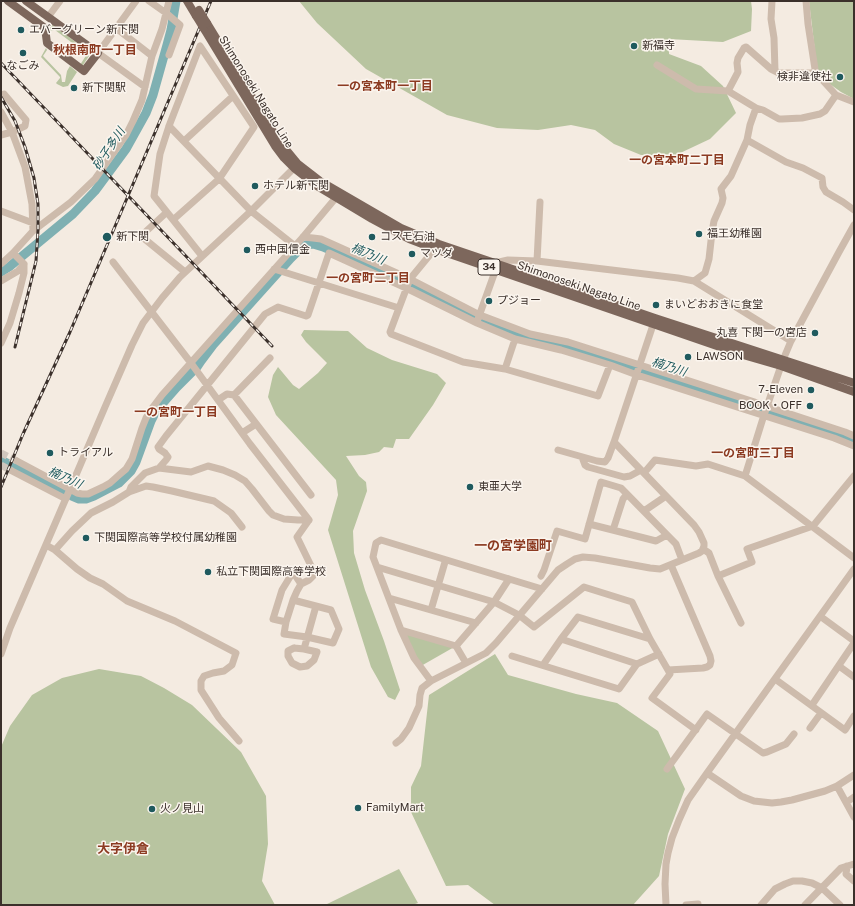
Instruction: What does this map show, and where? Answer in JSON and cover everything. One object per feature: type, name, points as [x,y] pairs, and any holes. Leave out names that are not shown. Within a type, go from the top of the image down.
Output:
[{"type":"main road","points":[[8,1],[45,28]]},
{"type":"main road","points":[[26,1],[98,53],[84,71],[47,43],[45,28],[50,19]]},
{"type":"main road","name":"Shimonoseki Nagato Line","points":[[187,1],[197,13],[296,166],[320,181],[338,195],[437,246],[782,364],[854,392]]},
{"type":"main road","name":"Shimonoseki Nagato Line","points":[[193,1],[197,13]]},
{"type":"main road","name":"Shimonoseki Nagato Line","points":[[782,364],[854,383]]},
{"type":"street","points":[[50,19],[60,1]]},
{"type":"street","points":[[136,1],[98,53],[145,87]]},
{"type":"street","points":[[149,1],[168,14],[180,25],[169,55]]},
{"type":"street","points":[[1,264],[14,254],[33,227],[71,202],[95,179],[126,135],[139,107],[152,56],[168,14],[169,1]]},
{"type":"street","points":[[772,1],[771,19],[774,38],[775,71]]},
{"type":"street","points":[[806,1],[814,69],[836,95],[854,102]]},
{"type":"street","points":[[116,28],[152,56]]},
{"type":"street","points":[[174,220],[219,179],[254,127],[200,46],[169,126],[160,154],[154,196],[202,256]]},
{"type":"street","points":[[728,91],[738,72],[738,58],[746,47],[771,69],[779,73],[816,73]]},
{"type":"street","points":[[657,65],[696,89],[728,91],[756,108],[763,110],[779,119],[802,118],[820,114],[825,111],[836,95]]},
{"type":"street","points":[[1,95],[4,94],[26,120],[25,126],[12,132],[1,134]]},
{"type":"street","points":[[184,141],[233,96]]},
{"type":"street","points":[[694,281],[705,273],[709,259],[714,221],[724,198],[721,189],[731,176],[748,140],[750,125],[756,108]]},
{"type":"street","points":[[1,112],[12,132],[25,167],[32,204],[33,227]]},
{"type":"street","points":[[169,126],[250,211],[295,246]]},
{"type":"street","points":[[748,140],[786,162],[803,168],[822,178],[823,187],[826,192],[854,210]]},
{"type":"street","points":[[1,654],[10,628],[132,345],[143,323],[162,298],[185,272],[296,166]]},
{"type":"street","points":[[17,461],[82,494],[88,494],[110,483],[126,469],[132,459],[146,418],[153,407],[303,237],[338,195]]},
{"type":"street","points":[[537,261],[540,202]]},
{"type":"street","points":[[1,211],[33,227]]},
{"type":"street","points":[[167,212],[141,236],[185,272]]},
{"type":"street","points":[[746,476],[766,410],[791,341],[854,225]]},
{"type":"street","points":[[303,237],[321,239],[410,279],[480,315],[530,334],[568,342],[639,370],[766,410],[854,446]]},
{"type":"street","points":[[437,246],[410,279],[398,308],[390,332],[391,334],[463,362],[505,369],[598,396],[610,365]]},
{"type":"street","points":[[159,468],[168,457],[165,452],[158,447],[266,314],[278,307],[306,316],[308,315],[329,253],[406,288],[477,323],[515,339],[562,350],[610,365],[639,370],[766,410],[772,408],[854,436]]},
{"type":"street","points":[[1,343],[10,323],[24,273],[23,263],[14,254]]},
{"type":"street","points":[[477,323],[496,266],[508,260],[537,261],[694,281],[791,341]]},
{"type":"street","points":[[113,262],[309,520]]},
{"type":"street","points":[[1,281],[18,271],[23,263]]},
{"type":"street","points":[[274,269],[398,308]]},
{"type":"street","points":[[558,450],[597,461],[605,462],[608,458],[639,370],[654,321]]},
{"type":"street","points":[[505,369],[515,339]]},
{"type":"street","points":[[234,395],[270,358]]},
{"type":"street","points":[[218,400],[227,394],[234,395],[311,495]]},
{"type":"street","points":[[242,433],[256,424]]},
{"type":"street","points":[[396,743],[402,739],[409,728],[419,706],[422,688],[432,681],[486,653],[562,567],[575,559],[583,557],[660,569],[699,553],[703,549],[704,543],[694,525],[614,442]]},
{"type":"street","points":[[582,457],[585,465],[588,467],[624,477],[642,471],[655,460],[696,466],[708,464],[746,476],[854,558]]},
{"type":"street","points":[[129,492],[131,487],[145,473],[159,468],[191,472],[208,466],[236,475],[252,489],[269,512],[274,515],[284,519],[309,520]]},
{"type":"street","points":[[12,471],[66,499]]},
{"type":"street","points":[[718,576],[752,562],[747,549],[813,526],[854,476]]},
{"type":"street","points":[[540,576],[544,570],[557,531],[585,539],[601,482],[621,488],[676,544],[682,560]]},
{"type":"street","points":[[55,550],[91,513],[129,492],[146,486],[214,501],[231,513],[242,527]]},
{"type":"street","points":[[614,530],[623,498],[627,494]]},
{"type":"street","points":[[644,511],[666,496]]},
{"type":"street","points":[[293,600],[331,610],[339,629],[333,643],[294,634],[284,634],[293,600],[301,584],[309,580],[313,576],[314,572],[297,537],[309,520]]},
{"type":"street","points":[[589,524],[656,541],[667,536]]},
{"type":"street","points":[[432,681],[414,658],[401,630],[373,557],[376,543],[381,540],[542,589]]},
{"type":"street","points":[[46,545],[55,550],[76,569],[127,601],[175,621],[236,653],[232,665],[224,671],[204,676],[201,681],[201,690],[219,718],[240,741]]},
{"type":"street","points":[[703,549],[709,553],[718,576],[741,624]]},
{"type":"street","points":[[431,610],[445,562]]},
{"type":"street","points":[[668,670],[704,668],[710,664],[711,661],[671,565]]},
{"type":"street","points":[[377,567],[494,602],[519,615],[534,627],[584,587],[632,602],[650,639],[670,674],[652,698],[696,730]]},
{"type":"street","points":[[666,905],[664,892],[666,864],[672,838],[686,805],[735,733],[854,569]]},
{"type":"street","points":[[286,622],[273,619],[282,590],[293,572],[301,584]]},
{"type":"street","points":[[456,646],[494,602],[509,578]]},
{"type":"street","points":[[389,598],[476,623]]},
{"type":"street","points":[[304,649],[316,606]]},
{"type":"street","points":[[544,665],[578,617],[650,639]]},
{"type":"street","points":[[812,706],[854,642],[824,619]]},
{"type":"street","points":[[401,630],[456,646],[466,663]]},
{"type":"street","points":[[561,640],[637,664]]},
{"type":"street","points":[[512,656],[619,689],[637,664],[659,654]]},
{"type":"street","points":[[839,666],[854,677]]},
{"type":"street","points":[[775,679],[845,730],[854,716]]},
{"type":"street","points":[[810,728],[821,712]]},
{"type":"street","points":[[667,769],[707,714],[763,753],[786,744],[794,734]]},
{"type":"street","points":[[707,773],[741,796],[761,802],[782,802],[825,791],[837,786],[854,775]]},
{"type":"street","points":[[837,786],[854,817]]},
{"type":"street","points":[[847,802],[854,797]]},
{"type":"street","points":[[850,865],[846,874],[854,881]]},
{"type":"street","points":[[805,905],[841,868],[850,865]]},
{"type":"street","points":[[760,905],[775,889],[793,881],[812,883],[822,888],[840,905]]},
{"type":"street","points":[[686,905],[698,905]]},
{"type":"green space","points":[[299,1],[751,1],[752,9],[751,31],[723,42],[669,39],[669,54],[701,66],[723,86],[736,113],[710,139],[676,155],[641,155],[614,144],[595,130],[571,125],[538,130],[497,128],[447,115],[366,69],[317,23]]},
{"type":"green space","points":[[809,1],[854,1],[854,99],[827,82],[817,68]]},
{"type":"green space","points":[[51,25],[89,52],[89,56],[83,65],[80,65],[87,54],[55,30],[50,31]]},
{"type":"green space","points":[[46,48],[47,50],[43,56],[61,75],[62,82],[65,82],[67,71],[70,66],[77,72],[68,86],[63,87],[56,83],[60,77],[41,57]]},
{"type":"green space","points":[[304,330],[348,331],[367,348],[392,360],[437,374],[446,383],[433,405],[409,439],[396,439],[393,448],[384,447],[379,452],[365,455],[346,456],[359,476],[366,482],[367,491],[353,531],[354,553],[365,590],[400,690],[395,700],[388,697],[371,667],[328,530],[338,495],[336,480],[276,415],[268,397],[273,375],[278,367],[293,385],[299,389],[318,373],[327,363],[301,335]]},
{"type":"green space","points":[[401,630],[456,646],[421,666]]},
{"type":"green space","points":[[495,654],[508,675],[576,694],[617,703],[658,731],[685,789],[668,834],[659,876],[633,905],[495,905],[468,885],[446,886],[411,812],[411,787],[421,766],[429,695]]},
{"type":"green space","points":[[99,669],[141,676],[164,688],[192,705],[241,752],[266,796],[268,844],[262,881],[275,905],[1,905],[1,747],[10,726],[32,695],[62,678]]},
{"type":"green space","points":[[399,869],[418,903],[412,905],[325,905]]},
{"type":"waterway","name":"砂子多川","points":[[1,272],[73,214],[95,191],[126,149],[146,113],[153,95],[171,30],[176,1]]},
{"type":"waterway","name":"楠乃川","points":[[1,460],[79,499],[86,499],[94,496],[119,483],[131,471],[136,462],[156,411],[197,367],[213,345],[291,258],[306,245],[313,244],[405,283],[509,332],[538,341],[555,344],[653,374],[807,424],[854,441]]},
{"type":"tunnel","points":[[1,453],[17,461]]},
{"type":"tunnel","points":[[1,465],[12,471]]},
{"type":"railway","points":[[1,487],[23,434],[70,332],[211,1]]},
{"type":"railway","points":[[1,63],[272,346]]},
{"type":"railway","points":[[1,97],[15,121],[25,147],[34,178],[38,204],[36,261],[15,347]]},
{"type":"place","name":"エバーグリーン新下関","points":[[21,30]]},
{"type":"place","name":"新福寺","points":[[634,46]]},
{"type":"place","name":"なごみ","points":[[23,53]]},
{"type":"place","name":"検非違使社","points":[[840,77]]},
{"type":"place","name":"新下関駅","points":[[74,88]]},
{"type":"place","name":"ホテル新下関","points":[[255,186]]},
{"type":"place","name":"福王幼稚園","points":[[699,234]]},
{"type":"place","name":"新下関","points":[[107,237]]},
{"type":"place","name":"コスモ石油","points":[[372,237]]},
{"type":"place","name":"西中国信金","points":[[247,250]]},
{"type":"place","name":"マツダ","points":[[412,254]]},
{"type":"place","name":"プジョー","points":[[489,301]]},
{"type":"place","name":"まいどおおきに食堂","points":[[656,305]]},
{"type":"place","name":"丸喜 下関一の宮店","points":[[815,333]]},
{"type":"place","name":"LAWSON","points":[[688,357]]},
{"type":"place","name":"7-Eleven","points":[[811,390]]},
{"type":"place","name":"BOOK・OFF","points":[[810,406]]},
{"type":"place","name":"トライアル","points":[[50,453]]},
{"type":"place","name":"東亜大学","points":[[470,487]]},
{"type":"place","name":"下関国際高等学校付属幼稚園","points":[[86,538]]},
{"type":"place","name":"私立下関国際高等学校","points":[[208,572]]},
{"type":"place","name":"FamilyMart","points":[[358,808]]},
{"type":"place","name":"火ノ見山","points":[[152,809]]},
{"type":"district","name":"秋根南町一丁目","points":[[95,50]]},
{"type":"district","name":"一の宮本町一丁目","points":[[385,86]]},
{"type":"district","name":"一の宮本町二丁目","points":[[677,160]]},
{"type":"district","name":"一の宮町二丁目","points":[[368,278]]},
{"type":"district","name":"一の宮町一丁目","points":[[176,412]]},
{"type":"district","name":"一の宮町三丁目","points":[[753,453]]},
{"type":"district","name":"一の宮学園町","points":[[513,546]]},
{"type":"district","name":"大字伊倉","points":[[123,849]]}]
